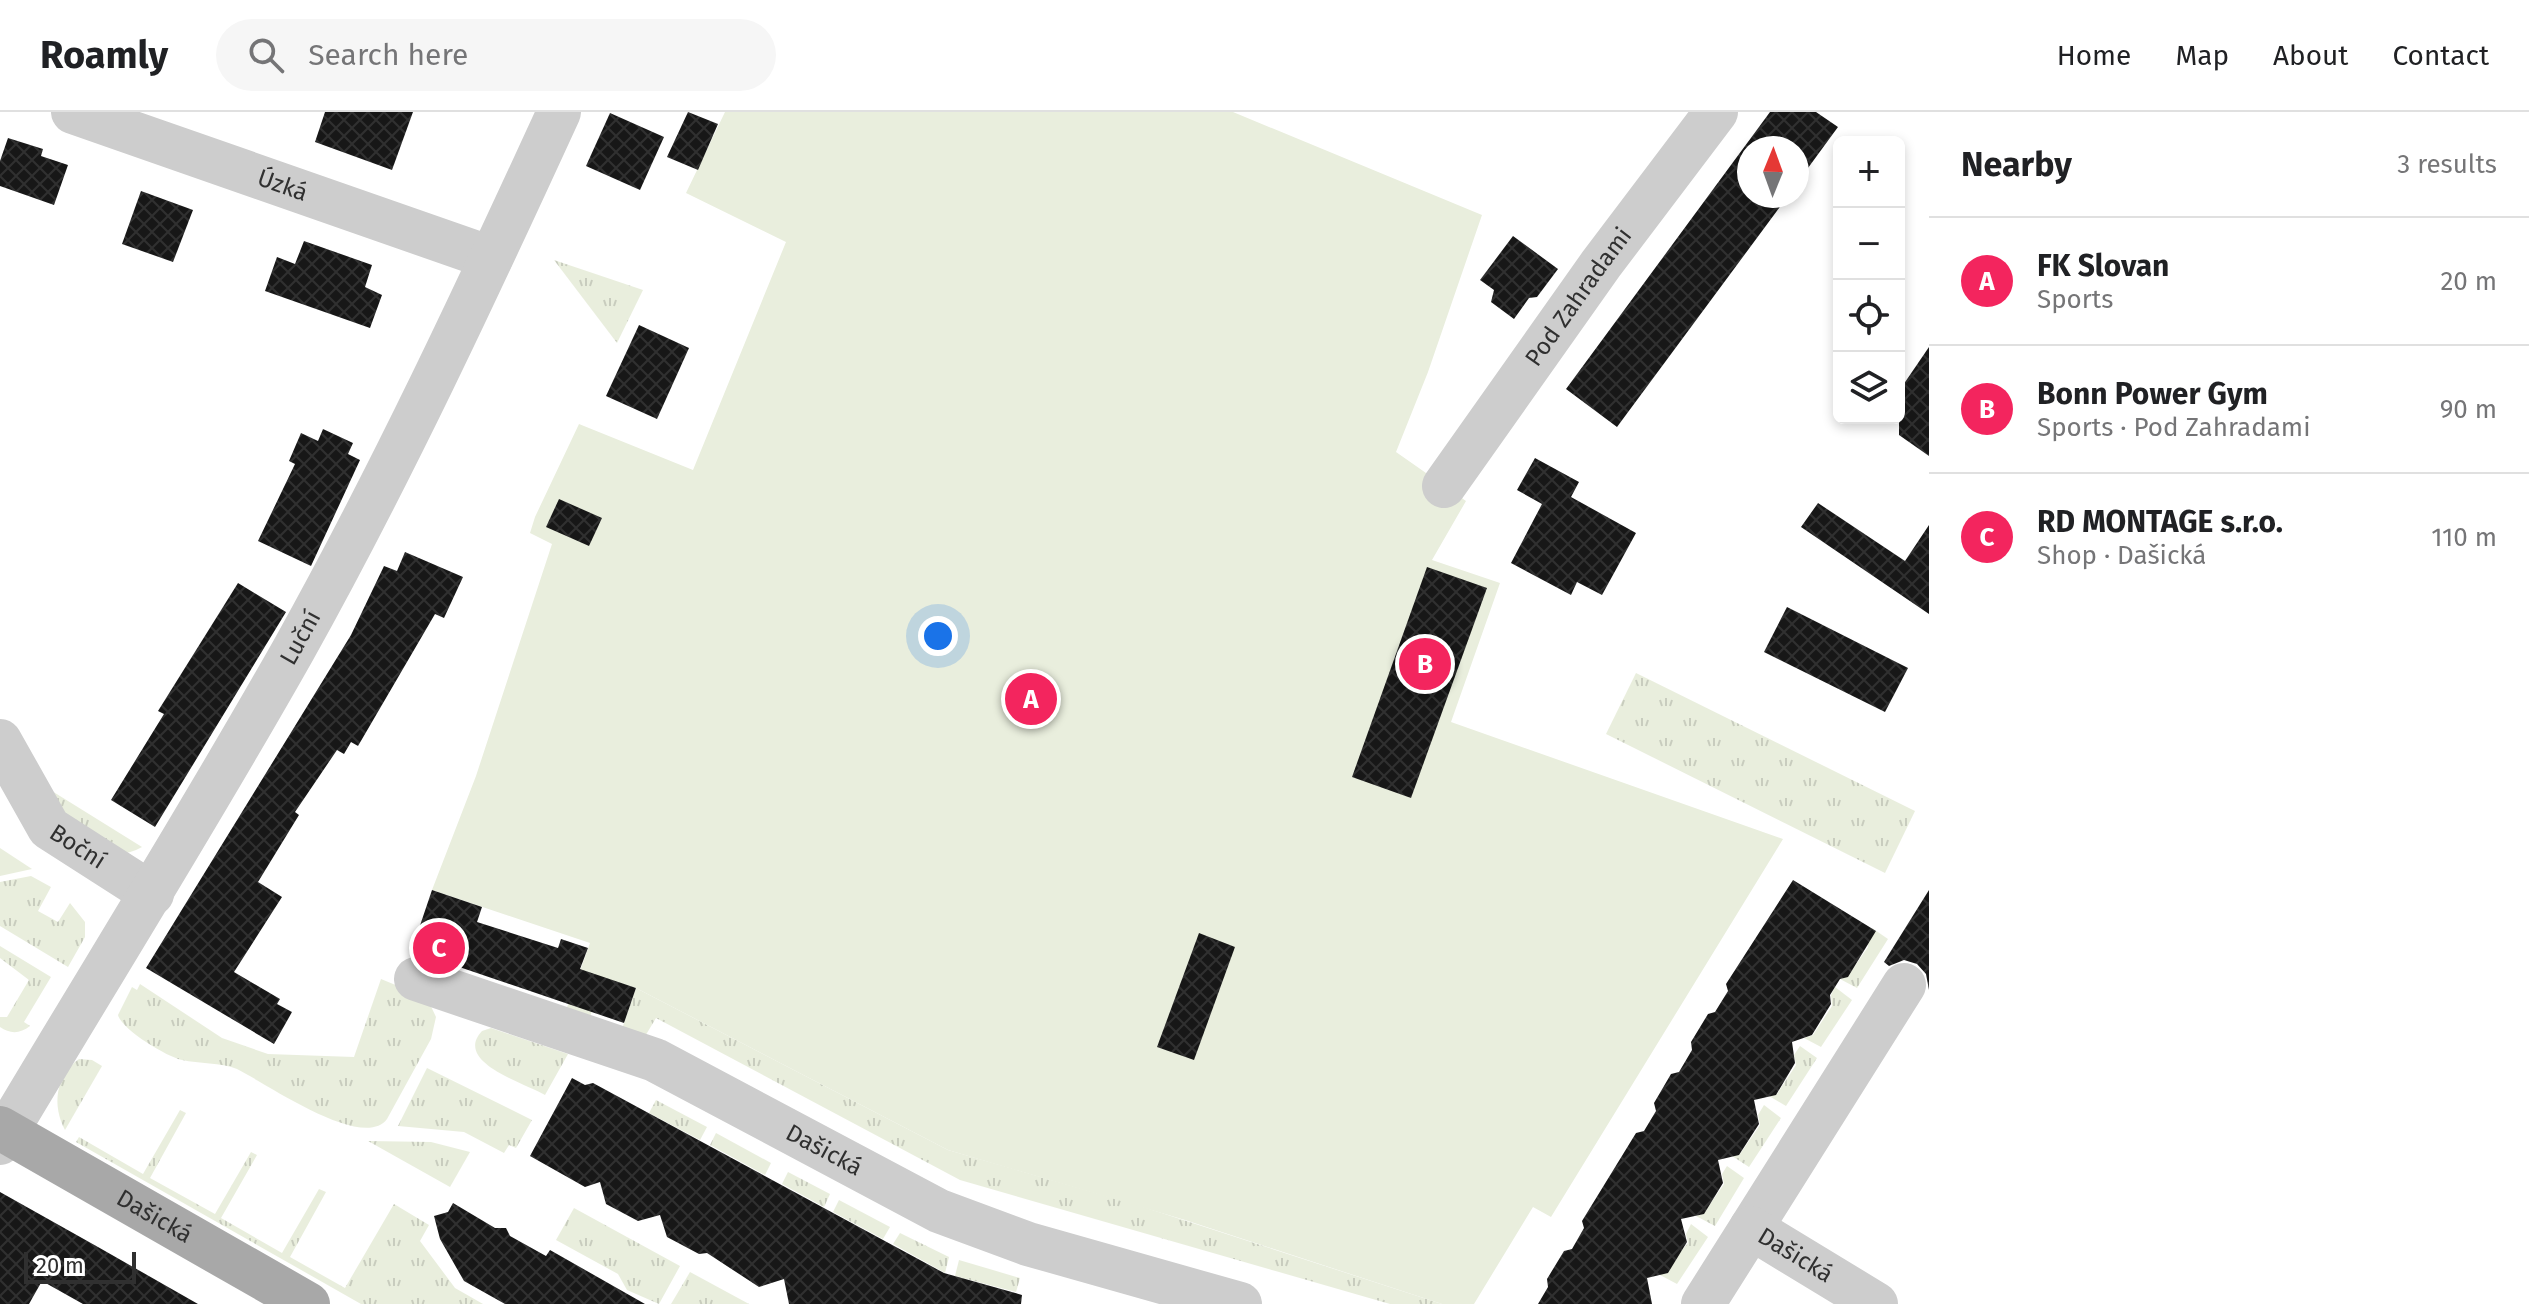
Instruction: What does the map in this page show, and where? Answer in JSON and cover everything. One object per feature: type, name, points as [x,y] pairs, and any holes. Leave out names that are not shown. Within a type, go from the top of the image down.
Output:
[{"type":"main road","name":"Dašická","points":[[2,1134],[308,1304]]},
{"type":"street","name":"Úzká","points":[[73,112],[491,258]]},
{"type":"street","name":"Luční","points":[[2,1134],[152,894],[295,648],[491,258],[559,112]]},
{"type":"street","name":"Pod Zahradami","points":[[1444,486],[1601,264],[1716,112]]},
{"type":"street","name":"Boční","points":[[0,741],[49,828],[152,894]]},
{"type":"street","name":"Dašická","points":[[416,979],[655,1060],[939,1211],[981,1228],[1240,1304]]},
{"type":"street","points":[[1751,1228],[1904,985]]},
{"type":"street","name":"Dašická","points":[[1703,1304],[1751,1228],[1876,1304]]},
{"type":"green space","points":[[725,112],[1233,112],[1482,215],[1428,372],[1396,452],[1466,501],[1432,560],[1500,583],[1451,722],[1783,839],[1551,1217],[1533,1207],[1474,1304],[1442,1304],[1185,1220],[948,1150],[636,988],[603,978],[590,1017],[566,1010],[590,943],[432,890],[476,776],[552,544],[530,533],[535,517],[579,424],[693,470],[786,242],[686,193]]},
{"type":"green space","points":[[554,260],[643,290],[617,343]]},
{"type":"green space","points":[[1636,673],[1915,811],[1885,873],[1606,734]]},
{"type":"green space","points":[[0,719],[27,761],[30,774],[0,729]]},
{"type":"green space","points":[[34,780],[142,847],[119,854],[98,849],[77,834],[58,814]]},
{"type":"green space","points":[[0,848],[32,869],[0,876]]},
{"type":"green space","points":[[31,876],[51,887],[38,911],[58,922],[70,903],[85,922],[85,937],[68,967],[0,926],[0,882]]},
{"type":"green space","points":[[1872,928],[1888,939],[1857,988],[1840,979],[1848,976],[1868,947],[1866,937]]},
{"type":"green space","points":[[0,946],[51,977],[24,1022],[30,1026],[19,1032],[0,1027],[0,1017],[7,1017],[29,980],[0,958]]},
{"type":"green space","points":[[381,979],[427,998],[436,1017],[431,1039],[387,1119],[375,1127],[357,1127],[336,1121],[237,1069],[175,1058],[136,1035],[118,1015],[132,987],[137,990],[140,984],[222,1038],[268,1054],[354,1057]]},
{"type":"green space","points":[[1835,987],[1852,1000],[1821,1047],[1804,1038],[1813,1035],[1832,1006],[1831,995]]},
{"type":"green space","points":[[636,988],[948,1150],[1137,1205],[1442,1304],[1390,1304],[960,1180],[656,1018],[644,1038],[622,1029]]},
{"type":"green space","points":[[491,1028],[568,1054],[545,1095],[508,1078],[484,1062],[477,1052],[476,1042],[482,1031]]},
{"type":"green space","points":[[1800,1046],[1817,1058],[1786,1106],[1769,1096],[1777,1094],[1796,1065],[1794,1055]]},
{"type":"green space","points":[[79,1059],[92,1060],[102,1066],[65,1130],[58,1111],[58,1092],[65,1074]]},
{"type":"green space","points":[[427,1068],[532,1120],[516,1148],[509,1145],[504,1153],[464,1132],[398,1126]]},
{"type":"green space","points":[[656,1100],[707,1127],[700,1140],[649,1113]]},
{"type":"green space","points":[[1764,1105],[1781,1118],[1749,1167],[1732,1156],[1740,1154],[1760,1125],[1758,1115]]},
{"type":"green space","points":[[180,1110],[186,1113],[150,1178],[215,1214],[251,1152],[257,1155],[221,1218],[282,1253],[319,1189],[326,1192],[290,1257],[345,1288],[394,1204],[429,1225],[420,1241],[455,1288],[483,1304],[361,1304],[76,1142],[79,1137],[143,1174]]},
{"type":"green space","points":[[716,1133],[771,1163],[765,1175],[710,1145]]},
{"type":"green space","points":[[368,1141],[431,1142],[470,1152],[450,1187]]},
{"type":"green space","points":[[1727,1166],[1744,1178],[1715,1226],[1696,1216],[1704,1213],[1724,1184],[1722,1174]]},
{"type":"green space","points":[[788,1172],[830,1194],[824,1207],[782,1184]]},
{"type":"green space","points":[[839,1200],[890,1227],[883,1239],[833,1212]]},
{"type":"green space","points":[[574,1208],[680,1266],[659,1304],[627,1290],[618,1274],[556,1240]]},
{"type":"green space","points":[[1691,1224],[1708,1237],[1677,1284],[1660,1275],[1688,1243],[1686,1234]]},
{"type":"green space","points":[[900,1233],[949,1257],[945,1273],[893,1244]]},
{"type":"green space","points":[[959,1260],[1020,1278],[1016,1292],[955,1276]]},
{"type":"green space","points":[[690,1272],[749,1304],[671,1304]]},
{"type":"building","points":[[325,112],[413,112],[392,170],[315,142]]},
{"type":"building","points":[[688,112],[718,124],[698,170],[667,157]]},
{"type":"building","points":[[1770,112],[1816,112],[1838,127],[1809,167],[1809,136],[1752,136]]},
{"type":"building","points":[[610,113],[664,137],[640,190],[586,166]]},
{"type":"building","points":[[8,138],[43,149],[41,156],[68,165],[54,205],[0,186],[0,161]]},
{"type":"building","points":[[1737,157],[1737,208],[1779,208],[1617,427],[1566,389]]},
{"type":"building","points":[[141,191],[193,210],[173,262],[122,244]]},
{"type":"building","points":[[1513,236],[1558,269],[1537,297],[1529,298],[1514,319],[1491,302],[1494,290],[1480,280]]},
{"type":"building","points":[[304,241],[372,265],[365,287],[382,295],[370,328],[265,291],[277,257],[295,264]]},
{"type":"building","points":[[639,325],[689,348],[657,419],[606,396]]},
{"type":"building","points":[[1929,347],[1929,456],[1899,435],[1899,424],[1905,424],[1905,382]]},
{"type":"building","points":[[323,429],[353,443],[348,454],[360,460],[311,566],[258,541],[295,464],[289,461],[301,433],[318,441]]},
{"type":"building","points":[[1535,458],[1579,482],[1571,497],[1636,533],[1602,595],[1577,582],[1571,595],[1511,563],[1542,504],[1517,490]]},
{"type":"building","points":[[559,499],[602,518],[589,546],[546,527]]},
{"type":"building","points":[[1818,503],[1905,561],[1929,525],[1929,614],[1801,527]]},
{"type":"building","points":[[405,552],[463,577],[444,618],[435,614],[358,746],[351,742],[344,754],[337,750],[295,812],[299,815],[258,882],[282,897],[234,972],[280,999],[277,1004],[292,1012],[274,1044],[146,968],[351,635],[384,566],[397,571]]},
{"type":"building","points":[[1427,567],[1487,588],[1411,798],[1352,777]]},
{"type":"building","points":[[238,583],[286,612],[155,827],[111,800],[164,714],[158,711]]},
{"type":"building","points":[[1787,607],[1908,668],[1885,712],[1764,652]]},
{"type":"building","points":[[1793,880],[1876,931],[1848,977],[1840,979],[1830,995],[1831,1004],[1812,1035],[1792,1042],[1795,1063],[1776,1095],[1754,1100],[1759,1124],[1739,1155],[1718,1160],[1723,1183],[1704,1214],[1681,1219],[1687,1242],[1668,1273],[1647,1278],[1652,1304],[1538,1304],[1548,1287],[1547,1279],[1564,1251],[1572,1249],[1584,1228],[1582,1221],[1636,1133],[1644,1131],[1656,1111],[1654,1103],[1671,1074],[1679,1072],[1692,1050],[1691,1042],[1708,1014],[1715,1012],[1728,991],[1726,984]]},
{"type":"building","points":[[432,890],[482,907],[477,922],[558,948],[561,939],[588,948],[580,969],[636,988],[624,1023],[424,955],[410,955]]},
{"type":"building","points":[[1929,890],[1929,990],[1926,974],[1917,964],[1904,960],[1889,966],[1884,962]]},
{"type":"building","points":[[1199,933],[1235,947],[1194,1060],[1157,1047]]},
{"type":"building","points":[[572,1078],[585,1085],[593,1083],[944,1273],[1022,1295],[1021,1304],[789,1304],[784,1279],[759,1287],[707,1253],[699,1254],[667,1237],[660,1215],[638,1221],[606,1204],[600,1182],[585,1187],[530,1156]]},
{"type":"building","points":[[0,1192],[198,1304],[83,1304],[42,1281],[29,1304],[0,1304]]},
{"type":"building","points":[[453,1203],[495,1228],[506,1228],[510,1236],[546,1256],[550,1250],[645,1304],[505,1304],[464,1281],[440,1239],[434,1216],[448,1212]]},
{"type":"place","name":"Bonn Power Gym","points":[[1425,664]]},
{"type":"place","name":"FK Slovan","points":[[1031,699]]},
{"type":"place","name":"RD MONTAGE s.r.o.","points":[[439,948]]}]
